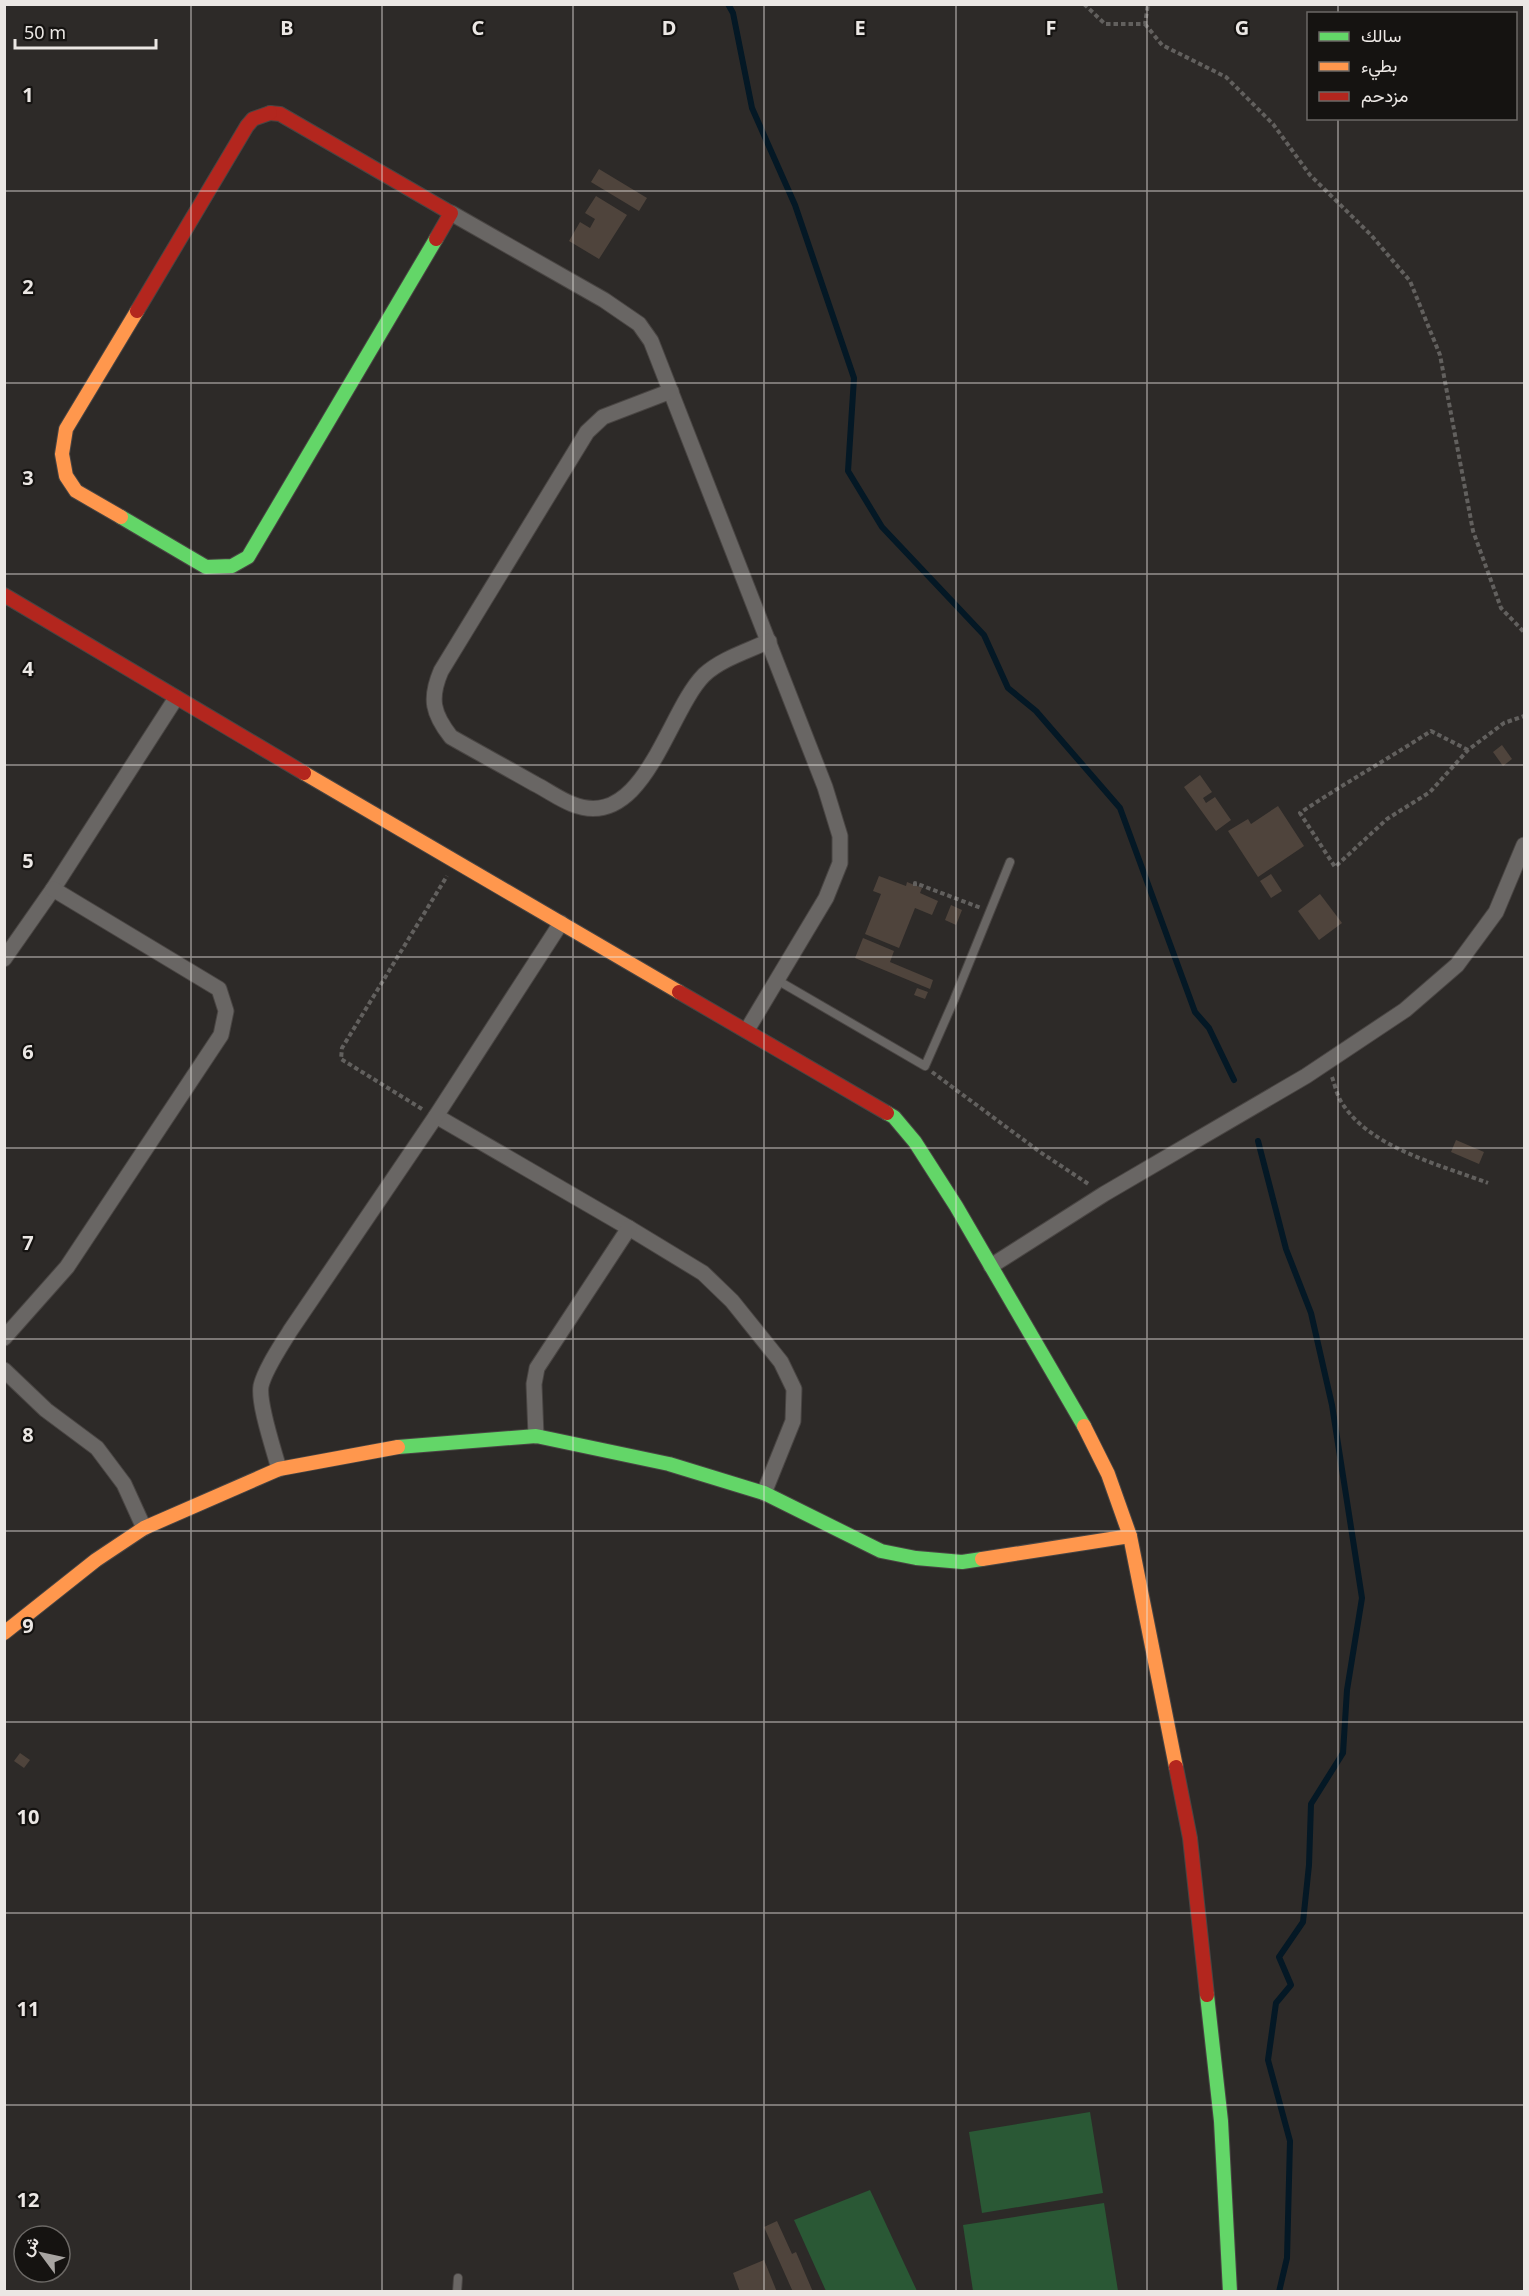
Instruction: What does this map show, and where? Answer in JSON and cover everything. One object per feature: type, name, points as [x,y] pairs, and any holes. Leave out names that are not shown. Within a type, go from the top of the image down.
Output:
[{"type":"street","points":[[451,213],[245,561],[230,568],[206,567],[76,491],[66,478],[61,449],[66,429],[247,126],[253,119],[270,112],[280,114],[604,300],[639,324],[651,341],[769,641],[825,787],[840,836],[840,863],[826,898],[747,1030]]},
{"type":"street","points":[[671,392],[603,417],[587,432],[441,671],[433,707],[441,724],[451,737],[573,804],[597,808],[627,796],[647,770],[692,691],[704,675],[716,666],[769,641]]},
{"type":"street","points":[[4,595],[176,698],[894,1117],[915,1142],[1076,1409],[1108,1474],[1130,1536],[1190,1838],[1221,2121],[1230,2292]]},
{"type":"street","points":[[4,960],[53,889],[176,698]]},
{"type":"street","points":[[991,1266],[1104,1194],[1327,1062],[1405,1010],[1457,965],[1496,912],[1524,845]]},
{"type":"street","points":[[4,1338],[67,1268],[221,1035],[226,1011],[219,990],[53,889]]},
{"type":"street","points":[[279,1469],[264,1411],[261,1386],[265,1378],[290,1331],[436,1116],[561,923]]},
{"type":"street","points":[[436,1116],[703,1273],[732,1301],[781,1362],[794,1389],[793,1421],[764,1493]]},
{"type":"street","points":[[536,1436],[534,1383],[537,1368],[629,1228]]},
{"type":"street","points":[[4,1370],[46,1410],[97,1448],[124,1484],[144,1528]]},
{"type":"street","points":[[4,1633],[96,1560],[144,1528],[279,1469],[398,1447],[536,1436],[669,1464],[764,1493],[881,1551],[916,1558],[962,1562],[1130,1536]]},
{"type":"lane","points":[[777,980],[925,1066],[1010,862]]},
{"type":"lane","points":[[457,2292],[458,2278]]},
{"type":"path","points":[[1084,4],[1105,24],[1145,24]]},
{"type":"path","points":[[1148,4],[1145,24],[1162,45],[1226,77],[1273,124],[1310,175],[1371,235],[1410,281],[1440,355],[1473,531],[1502,608],[1524,632]]},
{"type":"path","points":[[1468,750],[1431,731],[1300,813],[1335,867],[1387,819],[1430,792],[1468,750],[1504,723],[1524,716]]},
{"type":"path","points":[[436,1116],[341,1059],[342,1048],[456,862]]},
{"type":"path","points":[[915,885],[915,883],[990,912]]},
{"type":"path","points":[[1327,1062],[1342,1103],[1368,1132],[1406,1151],[1488,1183]]},
{"type":"path","points":[[925,1066],[1040,1152],[1104,1194]]},
{"type":"green space","points":[[1090,2112],[1103,2193],[982,2213],[969,2132]]},
{"type":"green space","points":[[870,2190],[917,2291],[826,2291],[794,2220]]},
{"type":"green space","points":[[1104,2203],[1118,2291],[973,2291],[963,2225]]},
{"type":"building","points":[[599,169],[647,198],[639,211],[591,182]]},
{"type":"building","points":[[596,196],[627,215],[599,259],[569,241],[580,222],[590,228],[595,219],[585,213]]},
{"type":"building","points":[[1502,745],[1512,759],[1503,766],[1493,752]]},
{"type":"building","points":[[1200,775],[1212,792],[1203,798],[1206,803],[1215,797],[1231,820],[1216,831],[1184,787]]},
{"type":"building","points":[[1278,806],[1304,846],[1258,877],[1228,831],[1248,819],[1251,824]]},
{"type":"building","points":[[1271,874],[1282,891],[1271,898],[1260,881]]},
{"type":"building","points":[[879,876],[906,886],[907,882],[922,888],[920,893],[938,901],[932,915],[915,908],[899,948],[865,934],[881,894],[873,891]]},
{"type":"building","points":[[1320,894],[1342,923],[1319,940],[1298,911]]},
{"type":"building","points":[[951,905],[962,910],[956,925],[945,920]]},
{"type":"building","points":[[863,938],[894,951],[890,962],[933,980],[930,989],[855,958]]},
{"type":"building","points":[[917,988],[928,992],[925,999],[914,995]]},
{"type":"building","points":[[1456,1140],[1484,1152],[1479,1164],[1451,1152]]},
{"type":"building","points":[[20,1753],[30,1760],[24,1768],[14,1761]]},
{"type":"building","points":[[777,2221],[792,2254],[796,2252],[813,2292],[793,2292],[764,2227]]},
{"type":"building","points":[[764,2260],[777,2292],[740,2292],[733,2273]]},
{"type":"waterway","points":[[728,4],[733,13],[752,108],[795,205],[854,378],[848,471],[882,527],[984,635],[1008,688],[1036,711],[1120,808],[1195,1012],[1209,1028],[1234,1080]]},
{"type":"waterway","points":[[1258,1141],[1286,1249],[1311,1313],[1332,1405],[1362,1598],[1347,1690],[1343,1753],[1311,1804],[1309,1865],[1303,1922],[1279,1957],[1291,1985],[1276,2003],[1268,2060],[1290,2141],[1287,2258],[1279,2292]]},
{"type":"traffic: fast","points":[[121,517],[206,567],[232,566],[248,557],[436,239]]},
{"type":"traffic: fast","points":[[887,1113],[894,1117],[915,1142],[956,1206],[1084,1426]]},
{"type":"traffic: fast","points":[[398,1447],[536,1436],[669,1464],[764,1493],[881,1551],[916,1558],[962,1562],[982,1559]]},
{"type":"traffic: fast","points":[[1207,1995],[1221,2121],[1230,2292]]},
{"type":"traffic: slow","points":[[121,517],[76,491],[66,476],[62,454],[66,429],[137,311]]},
{"type":"traffic: slow","points":[[304,773],[679,992]]},
{"type":"traffic: slow","points":[[1084,1426],[1108,1474],[1130,1536],[1176,1767]]},
{"type":"traffic: slow","points":[[4,1633],[96,1560],[144,1528],[279,1469],[398,1447]]},
{"type":"traffic: slow","points":[[982,1559],[1130,1536]]},
{"type":"traffic: jam","points":[[270,113],[280,114],[451,213],[436,239]]},
{"type":"traffic: jam","points":[[137,311],[247,126],[253,119],[270,113]]},
{"type":"traffic: jam","points":[[4,595],[304,773]]},
{"type":"traffic: jam","points":[[679,992],[887,1113]]},
{"type":"traffic: jam","points":[[1176,1767],[1190,1838],[1207,1995]]}]
